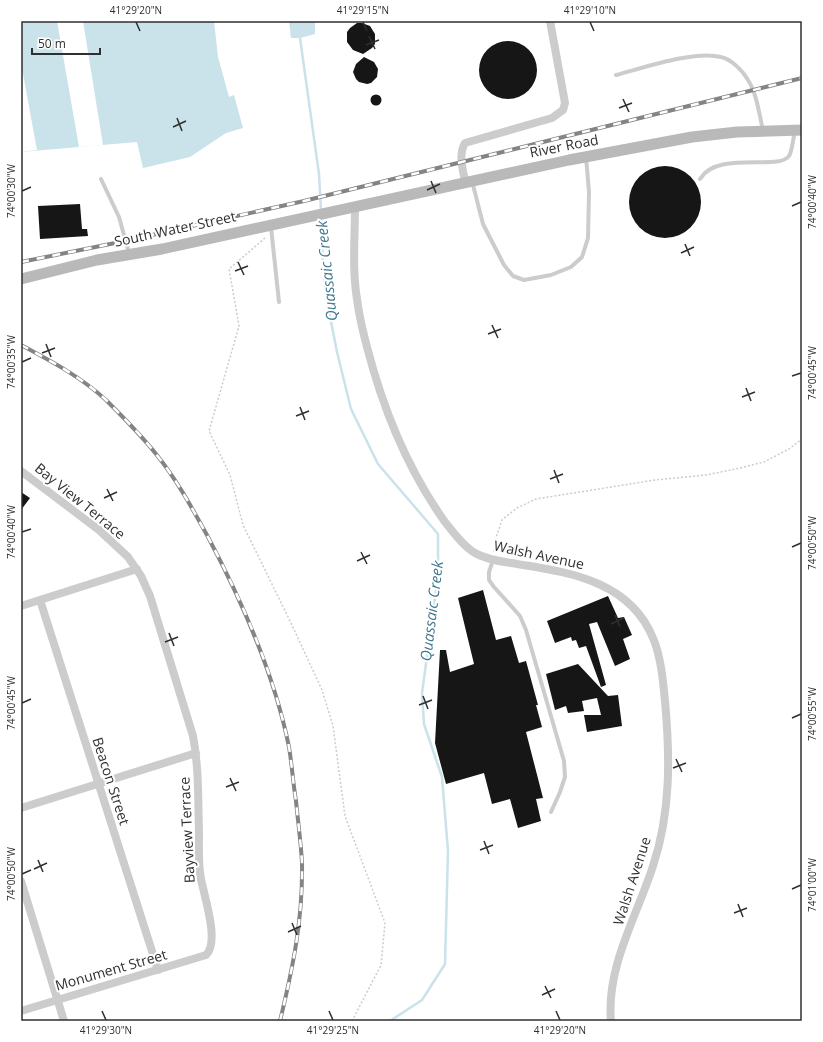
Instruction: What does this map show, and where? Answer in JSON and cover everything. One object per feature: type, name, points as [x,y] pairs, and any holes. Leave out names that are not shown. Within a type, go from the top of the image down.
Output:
[{"type":"street","points":[[469,181],[461,156],[461,150],[465,143],[552,118],[563,110],[565,103],[550,21]]},
{"type":"street","name":"River Road","points":[[335,211],[586,156],[737,132],[799,130]]},
{"type":"street","name":"Walsh Avenue","points":[[355,206],[354,277],[357,301],[376,379],[385,405],[418,477],[435,507],[463,544],[480,556],[493,560],[553,570],[586,578],[620,595],[640,614],[654,640],[663,687],[668,734],[669,774],[667,802],[654,865],[612,980],[610,997],[611,1021]]},
{"type":"street","name":"South Water Street","points":[[21,279],[97,260],[129,255],[335,211]]},
{"type":"street","name":"Bay View Terrace","points":[[21,471],[99,530],[128,557],[142,576],[150,596],[193,736],[196,753]]},
{"type":"street","points":[[21,606],[137,569]]},
{"type":"street","name":"Beacon Street","points":[[40,600],[158,970]]},
{"type":"street","points":[[21,808],[196,753]]},
{"type":"street","name":"Bayview Terrace","points":[[196,753],[198,776],[199,861],[212,933],[211,946],[208,953]]},
{"type":"street","points":[[21,881],[64,1021]]},
{"type":"street","name":"Monument Street","points":[[21,1011],[158,970],[206,955],[208,953]]},
{"type":"lane","points":[[616,75],[685,57],[704,55],[721,57],[729,61],[748,80],[753,90],[763,132]]},
{"type":"lane","points":[[700,179],[703,174],[723,164],[737,162],[783,161],[789,156],[799,130]]},
{"type":"lane","points":[[469,181],[483,224],[504,265],[513,276],[524,280],[551,275],[571,267],[582,257],[588,238],[589,192],[586,156]]},
{"type":"lane","points":[[100,179],[119,217],[129,255]]},
{"type":"lane","points":[[271,224],[278,302]]},
{"type":"lane","points":[[493,560],[489,572],[490,580],[494,587],[520,616],[526,630],[564,761],[565,777],[551,812]]},
{"type":"path","points":[[271,224],[265,238],[229,269],[239,326],[209,431],[230,475],[243,525],[291,622],[322,690],[333,726],[344,816],[385,923],[381,965],[352,1021]]},
{"type":"path","points":[[493,560],[496,538],[502,520],[517,508],[536,499],[655,480],[706,475],[740,468],[764,462],[788,449],[802,439]]},
{"type":"water","points":[[21,21],[214,21],[218,57],[229,97],[234,95],[243,128],[226,133],[190,157],[143,168],[137,142],[21,152]]},
{"type":"water","points":[[289,21],[315,21],[315,34],[300,38],[291,38]]},
{"type":"pier","points":[[57,21],[83,21],[103,145],[79,147]]},
{"type":"pier","points":[[21,63],[37,150],[21,152]]},
{"type":"building","points":[[357,23],[370,26],[375,34],[375,44],[363,54],[353,50],[347,42],[347,32]]},
{"type":"building","points":[[508,41],[519,43],[532,54],[535,59],[537,70],[535,81],[524,94],[519,97],[508,99],[497,97],[484,86],[481,81],[479,70],[481,59],[492,46],[497,43]]},
{"type":"building","points":[[364,57],[374,62],[378,69],[377,77],[371,83],[367,84],[359,82],[353,72],[356,64]]},
{"type":"building","points":[[376,94],[380,96],[382,100],[380,104],[376,106],[372,104],[370,100],[372,96]]},
{"type":"building","points":[[665,166],[685,172],[695,182],[701,202],[695,222],[685,232],[665,238],[645,232],[635,222],[629,202],[635,182],[645,172]]},
{"type":"building","points":[[80,204],[82,229],[87,229],[88,236],[40,239],[38,206]]},
{"type":"building","points":[[21,492],[30,498],[21,510]]},
{"type":"building","points":[[483,590],[496,640],[511,636],[519,663],[526,661],[538,705],[536,705],[542,727],[526,732],[543,798],[536,799],[541,821],[518,828],[510,799],[492,804],[484,773],[446,784],[435,743],[440,650],[446,650],[450,672],[474,664],[458,598]]},
{"type":"building","points":[[608,596],[618,618],[624,617],[632,635],[623,639],[630,659],[615,666],[597,622],[589,624],[606,685],[601,687],[586,646],[579,648],[576,640],[572,641],[571,637],[555,643],[547,621]]},
{"type":"building","points":[[578,664],[608,696],[618,695],[622,726],[587,732],[584,715],[601,715],[597,698],[582,701],[584,711],[568,713],[566,706],[555,710],[546,674]]},
{"type":"waterway","name":"Quassaic Creek","points":[[300,38],[319,174],[321,210]]},
{"type":"waterway","name":"Quassaic Creek","points":[[321,217],[323,266],[327,301],[337,352],[351,409],[378,464],[438,534],[438,576],[422,693],[424,724],[442,777],[448,851],[445,964],[422,1000],[390,1021]]},
{"type":"railway","points":[[21,262],[125,241],[304,201],[802,78]]},
{"type":"railway","points":[[21,345],[65,370],[106,400],[132,426],[164,464],[190,505],[221,562],[245,613],[266,665],[283,719],[289,747],[302,855],[302,884],[299,923],[293,962],[280,1021]]}]
